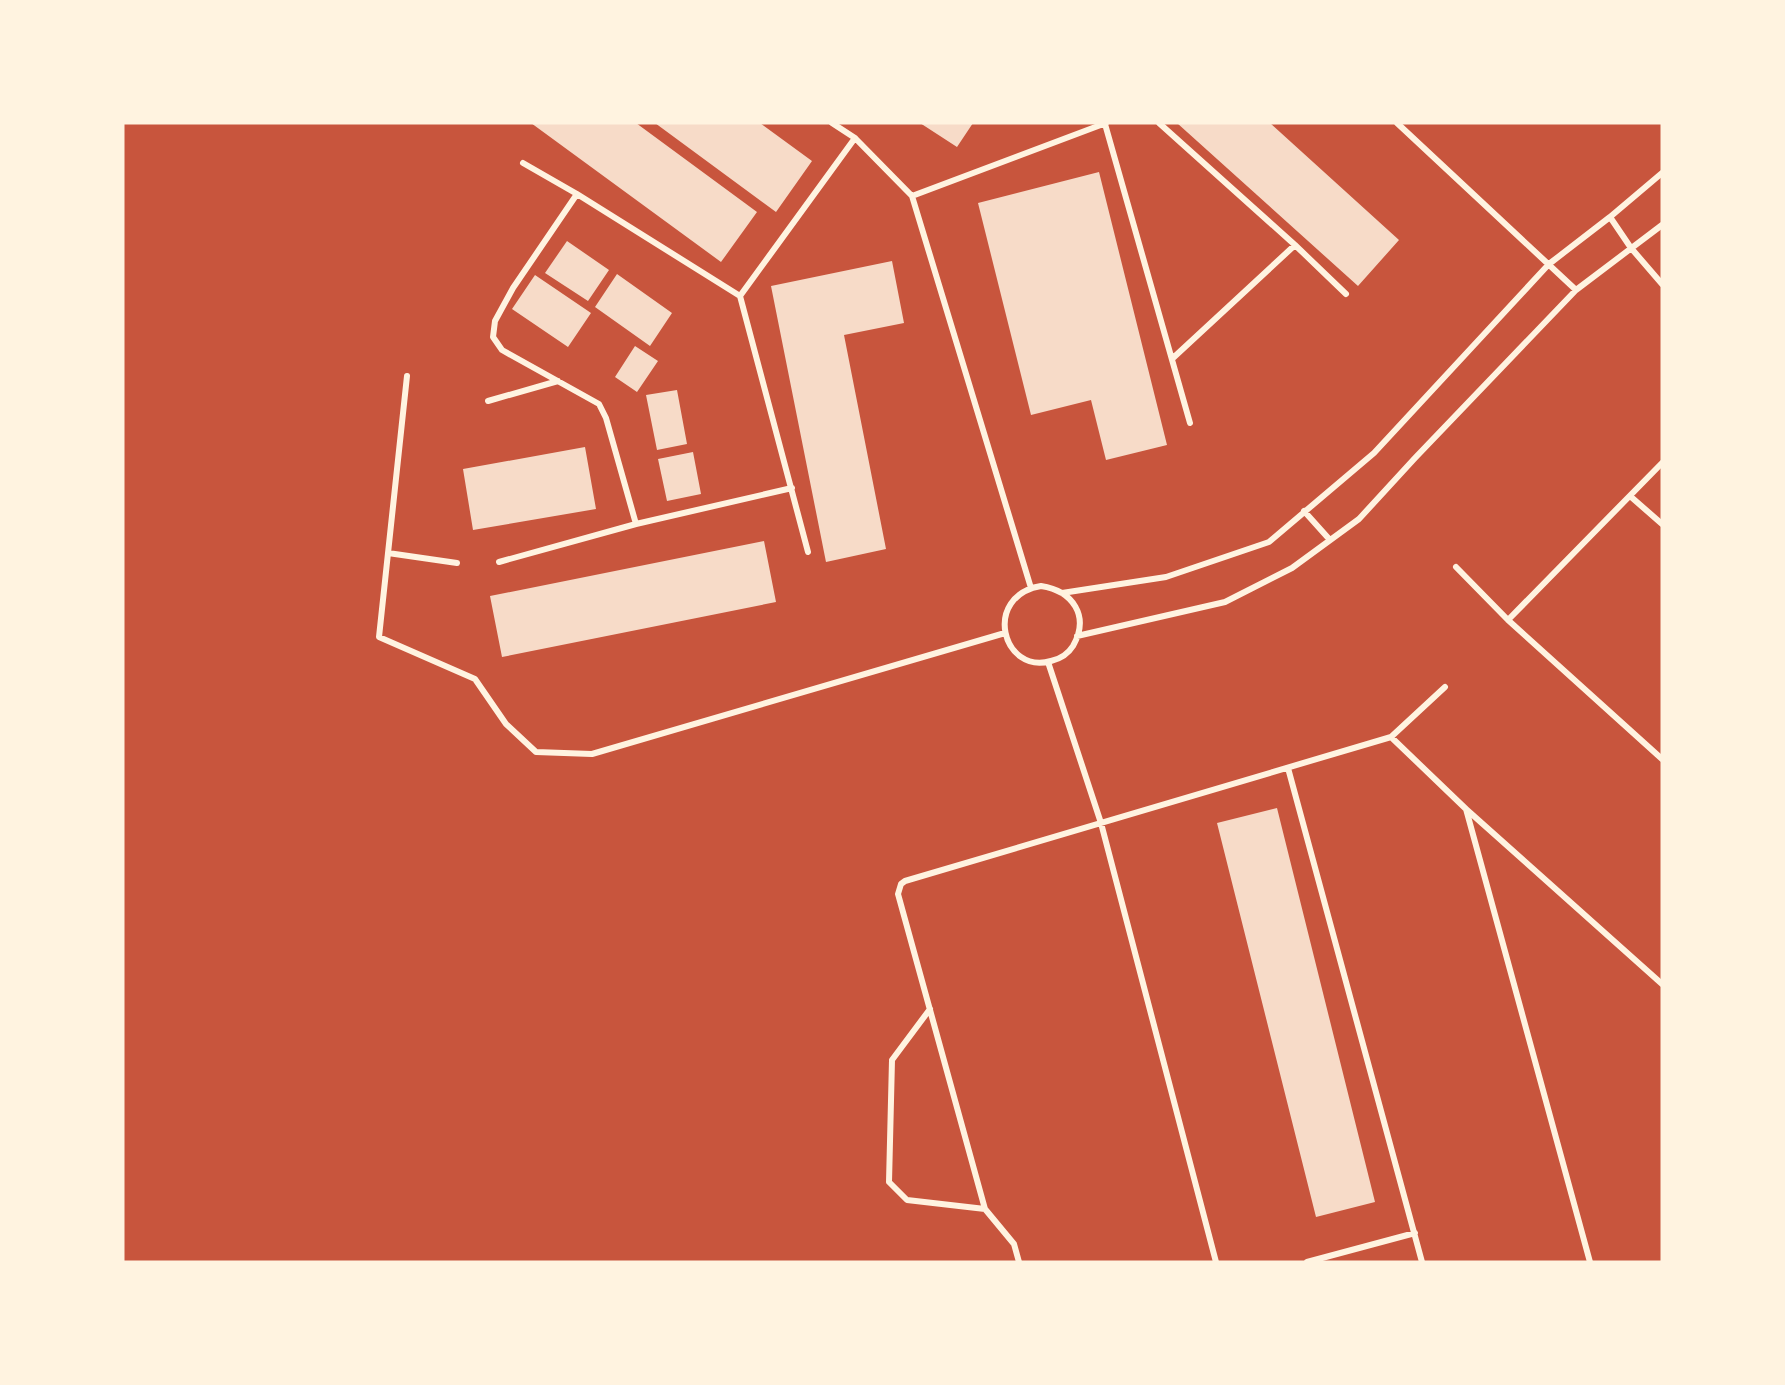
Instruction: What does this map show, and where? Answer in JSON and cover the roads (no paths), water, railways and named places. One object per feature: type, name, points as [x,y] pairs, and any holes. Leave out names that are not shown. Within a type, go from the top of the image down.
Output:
[{"type":"street","points":[[832,123],[855,138],[912,195],[1031,588]]},
{"type":"street","points":[[912,195],[1105,123],[1190,423]]},
{"type":"street","points":[[1159,123],[1346,294]]},
{"type":"street","points":[[1402,124],[1576,290]]},
{"type":"street","points":[[740,296],[855,138]]},
{"type":"street","points":[[524,164],[577,194],[740,296],[808,552]]},
{"type":"street","points":[[1062,593],[1166,577],[1269,542],[1374,453],[1549,264],[1662,173]]},
{"type":"street","points":[[577,194],[513,288],[495,321],[493,337],[502,350],[599,404],[606,418],[636,524]]},
{"type":"street","points":[[1610,217],[1631,248],[1662,284]]},
{"type":"street","points":[[1077,636],[1226,602],[1292,568],[1359,519],[1576,290],[1662,225]]},
{"type":"street","points":[[1173,358],[1295,245]]},
{"type":"street","points":[[407,376],[379,638],[475,679],[506,724],[536,752],[592,754],[1005,633]]},
{"type":"street","points":[[488,401],[558,381]]},
{"type":"street","points":[[1508,620],[1662,463]]},
{"type":"street","points":[[499,562],[636,524],[792,488]]},
{"type":"street","points":[[1630,496],[1662,524]]},
{"type":"street","points":[[1304,511],[1330,540]]},
{"type":"street","points":[[388,553],[457,563]]},
{"type":"street","points":[[1456,567],[1508,620],[1662,759]]},
{"type":"street","points":[[1041,586],[1053,588],[1062,593],[1078,610],[1077,636],[1071,649],[1060,658],[1048,662],[1034,662],[1020,656],[1010,646],[1005,633],[1004,619],[1009,606],[1018,595],[1031,588],[1041,586]]},
{"type":"street","points":[[1048,662],[1101,823],[1216,1262]]},
{"type":"street","points":[[1019,1262],[1014,1244],[985,1209],[898,894],[901,884],[1391,737],[1444,687]]},
{"type":"street","points":[[1391,737],[1466,809],[1662,984]]},
{"type":"street","points":[[1288,768],[1422,1262]]},
{"type":"street","points":[[1466,809],[1590,1262]]},
{"type":"street","points":[[930,1009],[892,1060],[889,1182],[907,1200],[985,1209]]},
{"type":"street","points":[[1306,1262],[1414,1233]]}]
